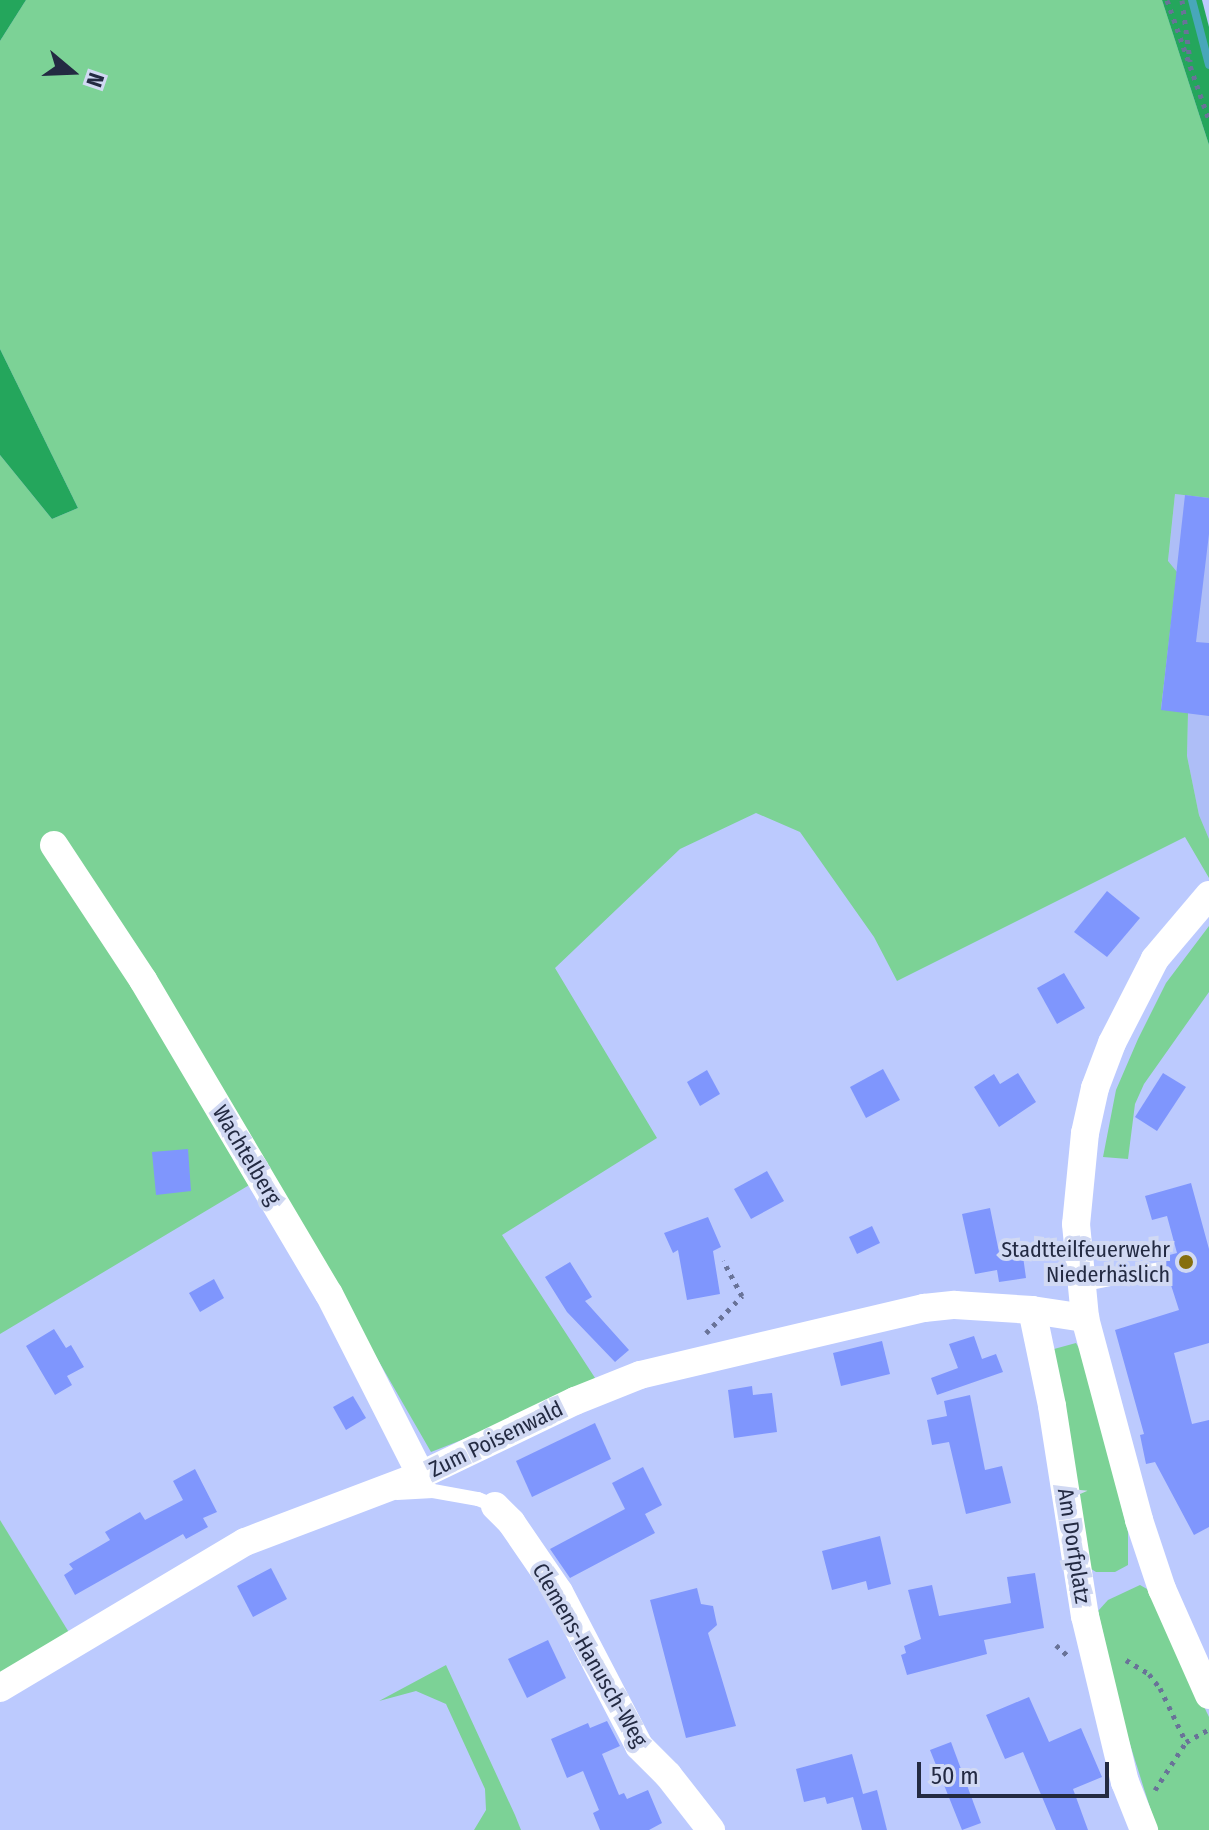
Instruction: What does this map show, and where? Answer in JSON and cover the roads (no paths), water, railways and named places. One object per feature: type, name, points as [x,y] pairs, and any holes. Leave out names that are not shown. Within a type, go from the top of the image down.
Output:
[{"type":"street","name":"Wachtelberg","points":[[54,845],[143,980],[322,1281],[421,1475]]},
{"type":"street","points":[[1206,899],[1169,941],[1140,985],[1112,1043],[1095,1088],[1079,1178],[1076,1224],[1085,1318],[1139,1520],[1162,1589],[1209,1695]]},
{"type":"street","name":"Zum Poisenwald","points":[[0,1688],[245,1542],[280,1526],[421,1475],[614,1384],[680,1364],[924,1308],[955,1305],[1032,1310]]},
{"type":"street","points":[[1032,1310],[1085,1318]]},
{"type":"street","name":"Am Dorfplatz","points":[[1032,1310],[1052,1406],[1085,1616],[1125,1782],[1141,1823]]},
{"type":"street","name":"Clemens-Hanusch-Weg","points":[[495,1506],[511,1522],[559,1592],[639,1746],[677,1785],[711,1830]]},
{"type":"lane","points":[[1081,1285],[1114,1282],[1155,1270]]},
{"type":"lane","name":"Clemens-Hanusch-Weg","points":[[365,1497],[433,1491],[478,1499],[495,1506]]},
{"type":"waterway","points":[[1192,0],[1209,65]]},
{"type":"place","name":"Stadtteilfeuerwehr Niederhäslich","points":[[1186,1262]]}]
